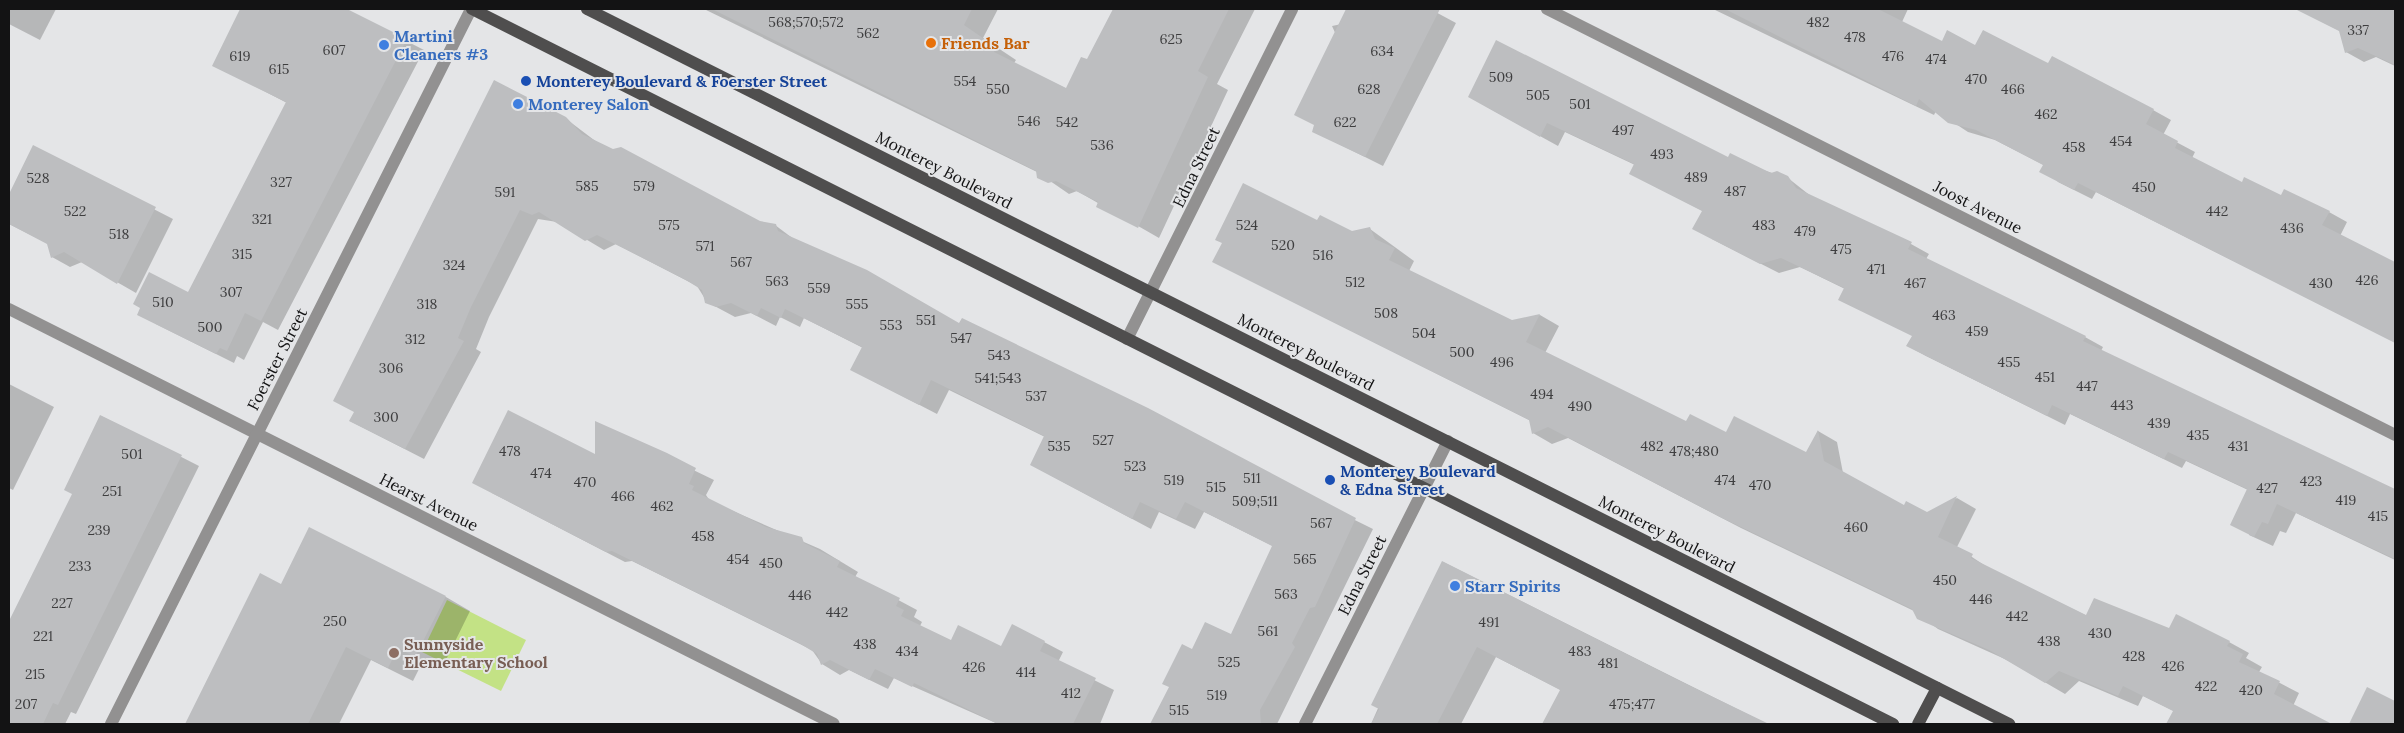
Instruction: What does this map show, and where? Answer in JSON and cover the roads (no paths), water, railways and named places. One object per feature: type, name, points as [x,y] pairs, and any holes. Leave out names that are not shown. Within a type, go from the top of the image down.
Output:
[{"type":"main road","points":[[472,9],[1893,724]]},
{"type":"main road","name":"Monterey Boulevard","points":[[587,9],[2009,724]]},
{"type":"main road","points":[[1918,724],[1937,688]]},
{"type":"street","name":"Foerster Street","points":[[111,724],[472,9]]},
{"type":"street","name":"Edna Street","points":[[1128,339],[1292,9]]},
{"type":"street","name":"Joost Avenue","points":[[1547,9],[2395,435]]},
{"type":"street","name":"Hearst Avenue","points":[[9,310],[834,724]]},
{"type":"street","name":"Edna Street","points":[[1305,724],[1448,441]]},
{"type":"place","name":"Friends Bar","points":[[931,43]]},
{"type":"place","name":"Martini Cleaners #3","points":[[384,45]]},
{"type":"place","name":"Monterey Boulevard & Foerster Street","points":[[526,81]]},
{"type":"place","name":"Monterey Salon","points":[[518,104]]},
{"type":"place","name":"Monterey Boulevard & Edna Street","points":[[1330,480]]},
{"type":"place","name":"Starr Spirits","points":[[1455,586]]},
{"type":"place","name":"Sunnyside Elementary School","points":[[394,653]]}]
